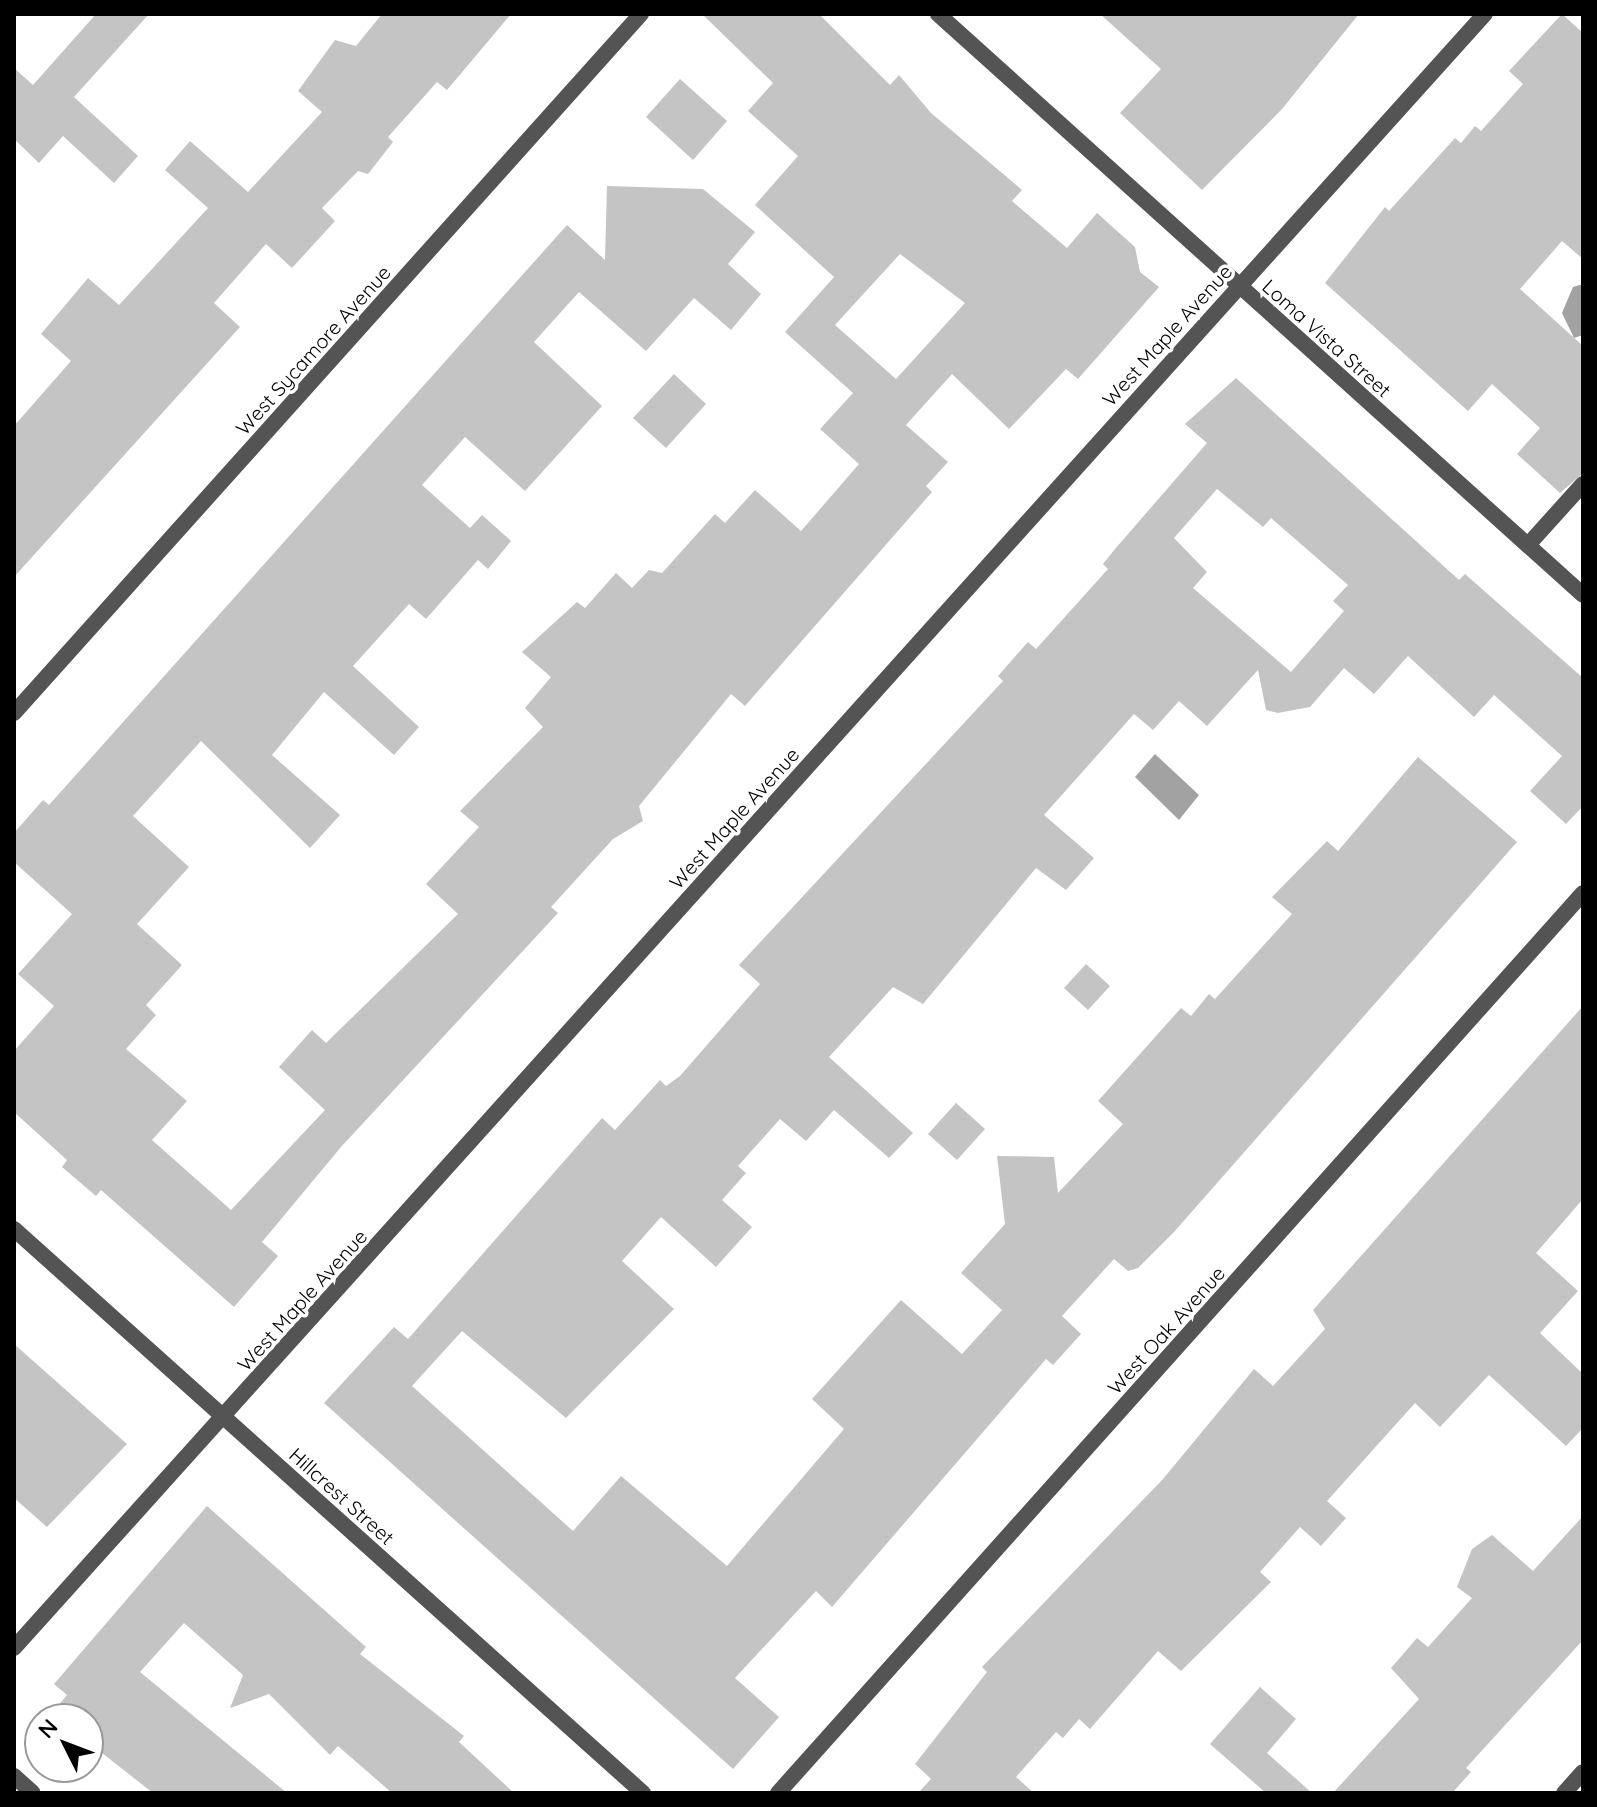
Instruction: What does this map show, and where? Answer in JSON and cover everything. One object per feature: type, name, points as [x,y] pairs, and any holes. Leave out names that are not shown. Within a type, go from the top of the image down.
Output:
[{"type":"street","name":"West Sycamore Avenue","points":[[14,713],[641,14]]},
{"type":"street","name":"Loma Vista Street","points":[[938,14],[1583,595]]},
{"type":"street","name":"West Maple Avenue","points":[[14,1648],[1485,14]]},
{"type":"street","points":[[1528,545],[1583,484]]},
{"type":"street","name":"West Oak Avenue","points":[[778,1793],[1583,893]]},
{"type":"street","name":"Hillcrest Street","points":[[14,1229],[643,1793]]},
{"type":"street","points":[[14,1776],[33,1793]]},
{"type":"street","points":[[1564,1793],[1581,1778]]},
{"type":"shaded area","points":[[1583,284],[1583,335],[1574,338],[1562,313],[1573,287]]},
{"type":"shaded area","points":[[1155,754],[1199,795],[1179,820],[1135,777]]},
{"type":"building","points":[[96,14],[149,14],[74,97],[138,156],[114,183],[63,136],[39,163],[14,139],[14,68],[33,85]]},
{"type":"building","points":[[382,14],[511,14],[447,90],[437,82],[388,137],[393,142],[368,174],[358,171],[322,208],[335,221],[292,268],[266,244],[214,303],[240,327],[14,577],[14,426],[71,361],[41,334],[88,278],[119,305],[208,208],[165,170],[190,141],[248,192],[322,112],[298,91],[335,40],[356,46]]},
{"type":"building","points":[[702,14],[819,14],[890,85],[899,75],[931,113],[1022,190],[1012,201],[1067,248],[1097,213],[1135,247],[1140,272],[1159,287],[1078,379],[1066,369],[1009,429],[952,374],[906,425],[948,462],[926,486],[932,492],[745,706],[731,694],[639,806],[643,821],[613,839],[551,907],[558,913],[341,1147],[262,1242],[278,1256],[234,1307],[101,1190],[96,1196],[62,1167],[67,1160],[14,1112],[14,1051],[54,1006],[18,974],[72,914],[14,862],[14,833],[43,800],[49,805],[567,225],[605,260],[607,186],[703,189],[755,232],[728,264],[761,294],[731,330],[694,298],[646,351],[579,292],[534,342],[602,406],[525,491],[465,437],[422,485],[470,528],[482,515],[511,541],[488,569],[478,560],[426,619],[409,604],[353,666],[419,727],[394,755],[324,692],[272,755],[340,815],[310,848],[201,741],[133,816],[189,867],[137,924],[182,965],[146,1005],[156,1015],[126,1049],[187,1101],[152,1140],[231,1210],[325,1110],[279,1067],[312,1030],[326,1043],[458,914],[426,884],[479,827],[460,811],[543,727],[525,708],[551,677],[522,652],[577,602],[585,608],[616,573],[632,588],[649,570],[662,573],[715,514],[725,523],[755,490],[801,531],[859,464],[820,429],[853,393],[785,332],[834,277],[755,205],[798,156],[748,111],[773,83]],"holes":[[[900,254],[965,303],[896,379],[835,325]]]},
{"type":"building","points":[[1100,14],[1359,14],[1282,109],[1202,190],[1120,113],[1161,69]]},
{"type":"building","points":[[1562,14],[1583,33],[1583,259],[1562,241],[1520,289],[1583,346],[1583,473],[1560,493],[1517,454],[1540,428],[1492,384],[1468,411],[1325,283],[1385,207],[1389,211],[1455,138],[1461,143],[1475,126],[1481,131],[1523,84],[1509,71]]},
{"type":"building","points":[[680,79],[727,121],[693,160],[646,117]]},
{"type":"building","points":[[674,374],[706,404],[666,448],[633,418]]},
{"type":"building","points":[[1236,378],[1459,580],[1465,574],[1583,678],[1583,806],[1566,824],[1530,791],[1562,756],[1494,695],[1474,717],[1408,656],[1374,694],[1344,668],[1310,707],[1278,713],[1266,710],[1258,670],[1207,726],[1179,701],[1153,730],[1134,714],[1044,815],[1094,858],[1066,890],[1036,868],[923,1004],[893,987],[829,1057],[913,1133],[889,1158],[834,1110],[806,1141],[780,1119],[738,1166],[746,1173],[722,1200],[752,1227],[716,1267],[661,1217],[622,1261],[674,1309],[566,1418],[462,1331],[412,1386],[573,1531],[621,1476],[727,1566],[844,1429],[812,1399],[901,1300],[962,1354],[1002,1310],[961,1273],[1005,1224],[997,1156],[1054,1157],[1058,1193],[1123,1124],[1098,1101],[1181,1008],[1191,1016],[1209,994],[1215,999],[1292,914],[1272,897],[1327,841],[1338,851],[1418,757],[1517,842],[1174,1232],[1138,1268],[1128,1271],[1114,1259],[1062,1316],[1081,1334],[1053,1365],[1046,1359],[832,1607],[816,1591],[735,1678],[779,1717],[733,1769],[324,1403],[394,1327],[408,1339],[602,1118],[615,1130],[660,1080],[666,1086],[680,1076],[760,984],[739,965],[1003,681],[998,676],[1028,642],[1036,649],[1108,569],[1103,564],[1207,443],[1185,424]],"holes":[[[1217,489],[1263,527],[1271,518],[1348,585],[1333,601],[1344,611],[1291,672],[1193,588],[1207,572],[1174,538]]]},
{"type":"building","points":[[1086,964],[1110,986],[1088,1010],[1064,988]]},
{"type":"building","points":[[1583,1006],[1583,1199],[1536,1253],[1578,1291],[1540,1333],[1583,1374],[1583,1428],[1566,1446],[1489,1375],[1440,1427],[1415,1403],[1327,1501],[1346,1518],[1321,1546],[1300,1527],[1260,1572],[1271,1582],[1181,1671],[1158,1651],[1090,1729],[1079,1719],[1063,1738],[1056,1732],[1016,1777],[1034,1793],[918,1793],[931,1779],[915,1764],[987,1672],[982,1667],[1163,1479],[1254,1369],[1273,1386],[1325,1329],[1313,1310]]},
{"type":"building","points":[[956,1103],[985,1129],[957,1160],[928,1134]]},
{"type":"building","points":[[14,1344],[127,1444],[47,1527],[14,1498]]},
{"type":"building","points":[[207,1506],[366,1647],[360,1654],[464,1736],[459,1742],[514,1793],[392,1793],[338,1746],[330,1755],[269,1694],[230,1708],[243,1675],[184,1623],[140,1672],[287,1793],[153,1793],[104,1755],[104,1703],[60,1703],[67,1695],[54,1684]]},
{"type":"building","points":[[1583,1516],[1583,1640],[1466,1768],[1471,1772],[1452,1793],[1333,1793],[1419,1699],[1391,1668],[1417,1638],[1428,1647],[1472,1598],[1457,1587],[1472,1549],[1492,1535],[1533,1571]]},
{"type":"building","points":[[1260,1687],[1296,1719],[1267,1753],[1312,1793],[1266,1793],[1210,1744]]}]
